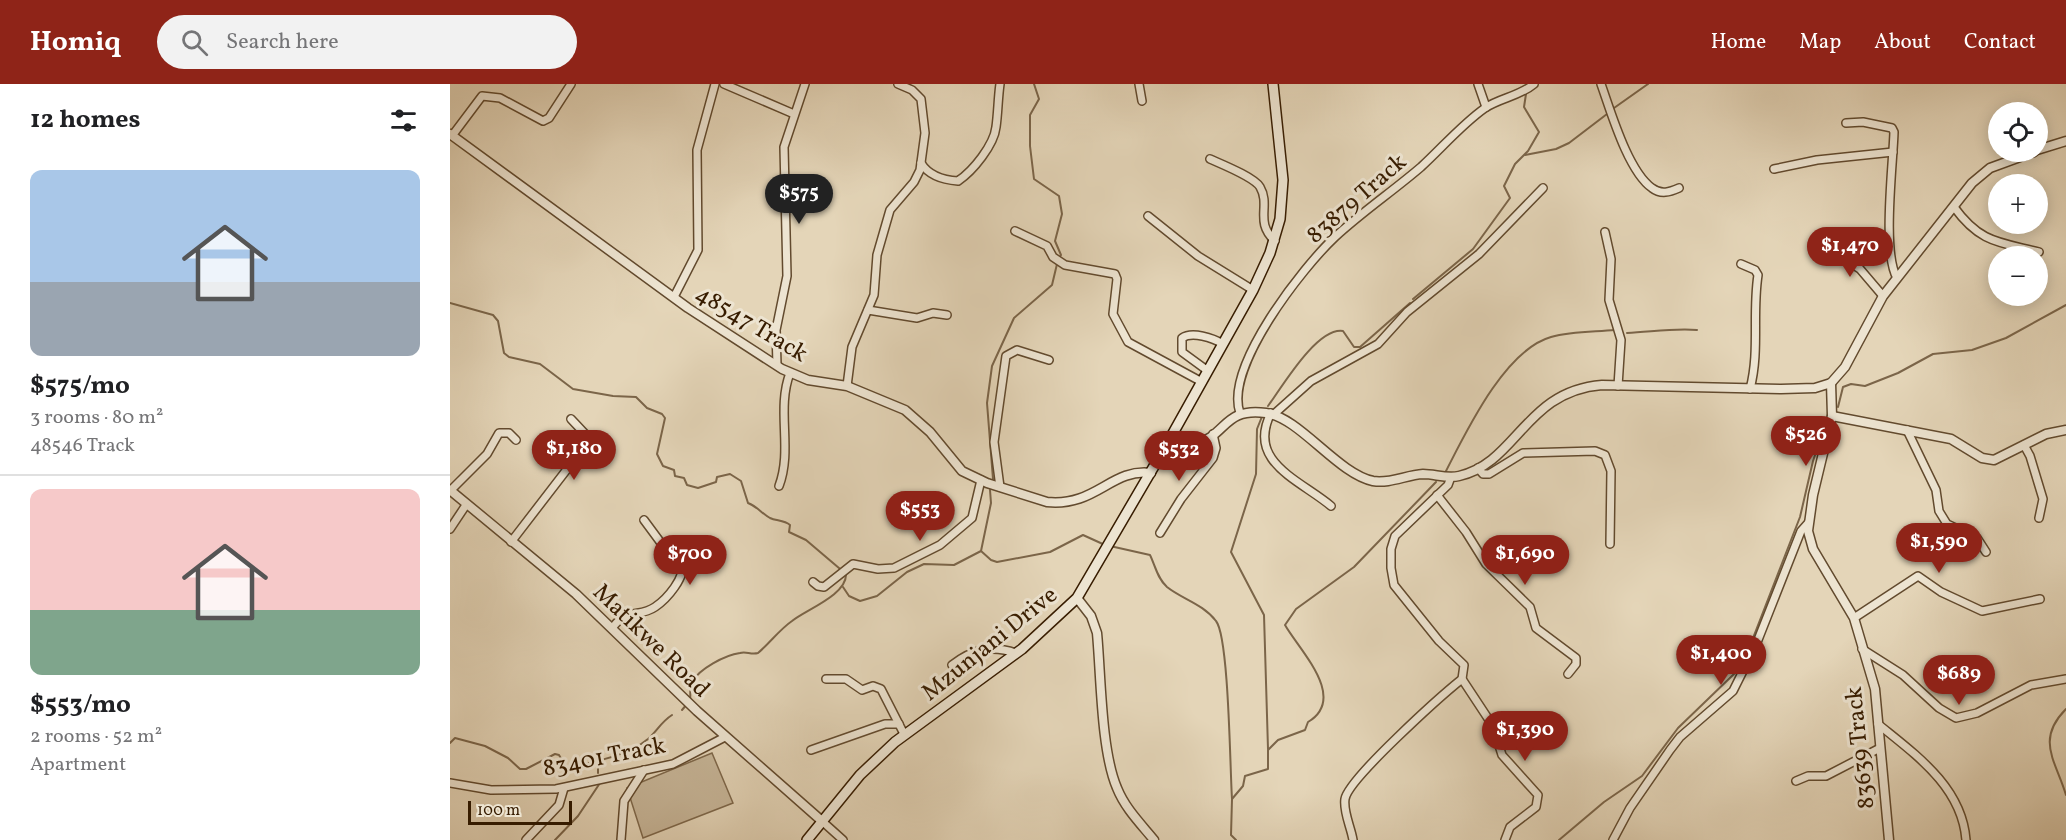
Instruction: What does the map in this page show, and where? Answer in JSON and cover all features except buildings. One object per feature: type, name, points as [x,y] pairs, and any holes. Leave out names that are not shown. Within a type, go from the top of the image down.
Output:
[{"type":"main road","name":"Mzunjani Drive","points":[[807,840],[860,775],[904,734],[1016,653],[1077,598],[1202,382],[1253,290],[1275,241],[1282,207],[1283,180],[1273,84]]},
{"type":"street","points":[[451,135],[482,96],[500,98],[537,119],[545,121],[570,84]]},
{"type":"street","points":[[674,297],[698,250],[697,150],[715,84]]},
{"type":"street","points":[[724,84],[794,114]]},
{"type":"street","points":[[777,365],[776,330],[787,276],[784,147],[806,84]]},
{"type":"street","points":[[846,386],[852,347],[876,286],[877,255],[890,210],[917,178],[921,163],[924,133],[921,99],[912,90],[898,84]]},
{"type":"street","points":[[921,163],[932,175],[941,179],[958,181],[964,176],[979,158],[996,129],[1000,84]]},
{"type":"street","points":[[1139,84],[1142,101]]},
{"type":"street","points":[[1478,84],[1486,107]]},
{"type":"street","name":"83879 Track","points":[[1240,413],[1240,389],[1252,352],[1279,303],[1336,236],[1381,202],[1486,107],[1534,84]]},
{"type":"street","points":[[1601,84],[1616,125],[1643,178],[1658,191],[1670,192],[1679,188]]},
{"type":"street","points":[[1846,123],[1863,122],[1892,128],[1894,132],[1890,243],[1893,271],[1897,278]]},
{"type":"street","name":"48547 Track","points":[[451,135],[674,297],[790,374],[846,386],[905,410],[930,432],[962,471],[1000,487],[1047,502],[1070,502],[1090,496],[1131,473],[1151,472]]},
{"type":"street","points":[[2048,147],[2066,141]]},
{"type":"street","points":[[1774,170],[1817,160],[1893,152]]},
{"type":"street","points":[[1210,159],[1232,168],[1258,185],[1262,194],[1264,228],[1275,241]]},
{"type":"street","points":[[1167,444],[1193,445],[1213,434],[1240,413],[1272,414],[1358,476],[1383,482],[1423,474],[1451,477],[1478,468],[1501,450],[1546,405],[1578,388],[1618,386],[1815,388],[1831,383],[1845,367],[1883,296],[1972,183],[1990,168],[2006,162]]},
{"type":"street","points":[[1331,507],[1288,474],[1268,455],[1263,434],[1272,414],[1311,381],[1378,344],[1407,312],[1479,254],[1543,188]]},
{"type":"street","points":[[1954,207],[1973,231],[1991,240],[2015,246]]},
{"type":"street","points":[[1148,216],[1198,256],[1253,290]]},
{"type":"street","points":[[1015,231],[1047,246],[1053,257],[1065,265],[1115,274],[1117,279],[1113,314],[1128,342],[1202,382]]},
{"type":"street","points":[[1605,232],[1611,259],[1609,300],[1621,340],[1618,386]]},
{"type":"street","points":[[1842,246],[1846,260],[1860,270],[1883,296]]},
{"type":"street","points":[[1741,264],[1755,270],[1758,275],[1754,323],[1757,350],[1749,389]]},
{"type":"street","points":[[868,310],[917,318],[933,313],[947,315]]},
{"type":"street","points":[[1208,371],[1182,352],[1182,338],[1191,335],[1212,338],[1223,344]]},
{"type":"street","points":[[1000,487],[994,434],[1006,356],[1017,350],[1049,360]]},
{"type":"street","points":[[779,486],[785,458],[783,396],[790,374]]},
{"type":"street","points":[[1613,840],[1646,782],[1670,750],[1687,731],[1733,691],[1756,645],[1802,531],[1809,522],[1832,416],[1831,383]]},
{"type":"street","points":[[1832,416],[1951,439],[1982,458],[1994,460],[2046,434],[2066,430]]},
{"type":"street","points":[[511,542],[588,442],[587,436],[571,420]]},
{"type":"street","points":[[1907,430],[1936,490],[1939,511],[1947,524],[1977,538],[1986,552]]},
{"type":"street","points":[[450,490],[487,454],[499,433],[509,433],[516,440]]},
{"type":"street","points":[[1160,532],[1181,499],[1213,458],[1216,448],[1213,434]]},
{"type":"street","points":[[2024,445],[2030,456],[2043,499],[2038,518]]},
{"type":"street","points":[[1478,468],[1483,474],[1488,474],[1519,455],[1531,452],[1595,451],[1605,455],[1611,471],[1610,544]]},
{"type":"street","points":[[1353,840],[1344,802],[1353,782],[1462,679],[1464,665],[1431,632],[1394,585],[1392,576],[1392,541],[1437,495],[1451,477]]},
{"type":"street","points":[[813,582],[818,586],[824,586],[846,567],[855,563],[878,569],[894,568],[940,545],[972,518],[981,480]]},
{"type":"street","name":"Matikwe Road","points":[[450,490],[613,627],[697,711],[823,822]]},
{"type":"street","points":[[1437,495],[1486,564],[1530,607],[1536,628],[1576,658],[1576,664],[1568,674]]},
{"type":"street","points":[[450,529],[466,505]]},
{"type":"street","points":[[613,627],[622,616],[658,605],[680,579],[683,570],[682,563],[661,543],[644,520]]},
{"type":"street","name":"83639 Track","points":[[1809,522],[1813,549],[1854,618],[1875,689],[1889,840]]},
{"type":"street","points":[[1854,618],[1918,576],[1941,592],[1982,611],[2040,599]]},
{"type":"street","points":[[1077,598],[1091,616],[1097,633],[1108,762],[1116,787],[1128,808],[1154,840]]},
{"type":"street","points":[[952,665],[966,654],[982,648],[1003,649],[1016,653]]},
{"type":"street","points":[[1863,649],[1903,675],[1939,708],[1956,718],[1977,714],[2031,685],[2066,679]]},
{"type":"street","points":[[826,679],[846,680],[862,690],[873,686],[881,689],[904,734]]},
{"type":"street","points":[[1462,679],[1493,726],[1502,755],[1538,795],[1536,807],[1510,827],[1505,840]]},
{"type":"street","points":[[810,750],[885,724],[899,724]]},
{"type":"street","points":[[1878,724],[1910,747],[1947,790],[1964,816],[1966,840]]},
{"type":"street","name":"83401 Track","points":[[450,783],[491,790],[564,788],[684,759],[725,736]]},
{"type":"street","points":[[1796,781],[1809,776],[1826,776],[1880,748]]},
{"type":"street","points":[[621,840],[624,801],[644,770]]},
{"type":"street","points":[[526,840],[560,805],[564,788]]},
{"type":"street","points":[[823,822],[843,840]]},
{"type":"shaded area","points":[[712,753],[733,803],[643,838],[627,788]]},
{"type":"waterway","points":[[1034,84],[1039,99],[1030,115],[1030,146],[1034,179],[1059,196],[1062,214],[1055,241],[1061,255],[1059,258]]},
{"type":"waterway","points":[[1614,108],[1648,84]]},
{"type":"waterway","points":[[1413,299],[1473,249],[1510,198],[1504,186],[1515,164],[1528,151],[1539,132],[1524,107],[1526,94]]},
{"type":"waterway","points":[[1525,155],[1556,149],[1569,143],[1607,114]]},
{"type":"waterway","points":[[993,479],[987,403],[992,366],[1014,318],[1052,285],[1057,264]]},
{"type":"waterway","points":[[450,303],[493,315],[498,321],[504,353],[509,357],[540,364],[573,389],[613,396],[636,397],[647,408],[662,414],[665,418],[657,454],[663,466],[674,470],[675,476],[684,478],[687,485],[698,488],[716,482],[717,477],[730,474],[741,481],[748,503],[770,518],[790,525],[789,532],[806,540],[846,574],[840,589],[787,625],[758,653],[734,654],[713,663],[700,672],[691,684],[690,700]]},
{"type":"waterway","points":[[1268,406],[1301,360],[1322,338],[1333,332],[1343,331],[1354,347],[1360,347],[1410,303]]},
{"type":"waterway","points":[[1838,407],[1843,387],[1851,384],[1865,386],[1898,373],[1933,354],[1972,350],[2006,338],[2066,305]]},
{"type":"waterway","points":[[1446,471],[1476,414],[1503,374],[1518,358],[1534,345],[1551,337],[1615,330]]},
{"type":"waterway","points":[[1627,333],[1697,330]]},
{"type":"waterway","points":[[1263,414],[1257,429],[1256,474],[1231,552],[1264,615],[1268,749]]},
{"type":"waterway","points":[[1559,840],[1604,802],[1642,776],[1678,728],[1734,674],[1748,651],[1800,517],[1813,461],[1826,423]]},
{"type":"waterway","points":[[1236,840],[1231,835],[1232,799],[1243,786],[1245,776],[1268,769],[1268,750],[1278,740],[1305,730],[1308,722],[1319,712],[1323,700],[1317,674],[1285,625],[1296,609],[1354,567],[1436,482]]},
{"type":"waterway","points":[[981,551],[991,503],[990,490]]},
{"type":"waterway","points":[[843,587],[849,596],[860,601],[877,596],[907,572],[924,564],[954,565],[981,551],[997,562],[1050,552],[1083,535],[1105,545]]},
{"type":"waterway","points":[[1110,546],[1150,555],[1159,576],[1167,587],[1205,610],[1216,621],[1224,651],[1232,799]]},
{"type":"waterway","points":[[682,710],[687,704]]},
{"type":"waterway","points":[[2066,709],[2057,720],[2050,741],[2053,761],[2066,795]]},
{"type":"waterway","points":[[450,743],[455,738],[485,746],[508,758],[520,769],[526,769],[555,754],[559,755],[567,769],[630,750],[648,739],[672,715]]},
{"type":"waterway","points":[[598,761],[598,773]]},
{"type":"waterway","points":[[555,840],[578,816],[600,783]]}]
